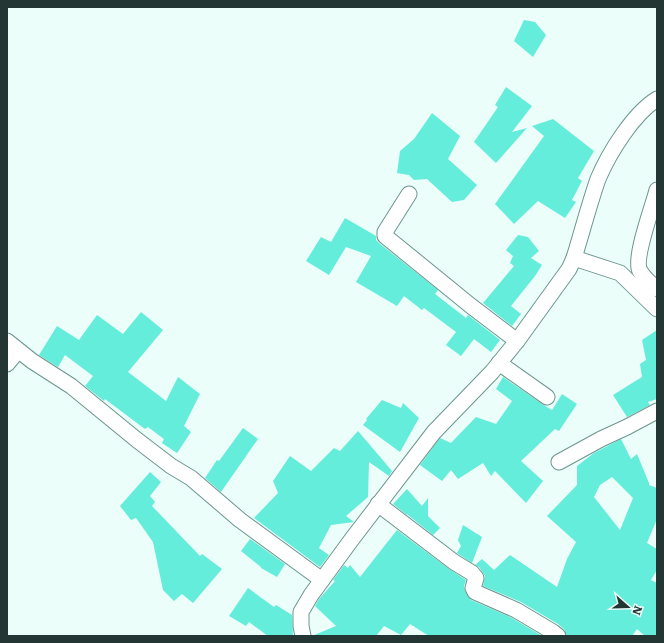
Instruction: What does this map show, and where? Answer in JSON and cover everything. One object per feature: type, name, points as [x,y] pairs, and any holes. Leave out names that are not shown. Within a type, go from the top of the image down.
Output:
[{"type":"street","points":[[303,636],[301,612],[322,580],[378,504],[434,432],[499,363],[517,341],[569,269],[574,258],[599,178],[609,157],[633,121],[644,109],[657,99]]},
{"type":"street","points":[[657,190],[638,261],[640,271],[657,289]]},
{"type":"street","points":[[410,194],[385,232],[386,236],[471,306],[517,341]]},
{"type":"street","points":[[574,258],[620,273],[657,309]]},
{"type":"street","points":[[7,341],[18,351],[71,386],[137,440],[171,466],[191,478],[240,520],[322,580]]},
{"type":"street","points":[[7,364],[18,351]]},
{"type":"street","points":[[499,363],[546,397]]},
{"type":"street","points":[[559,462],[657,411]]},
{"type":"street","points":[[378,504],[454,562],[472,573],[476,578],[474,588],[475,592],[516,610],[558,636]]},
{"type":"building","points":[[524,20],[535,22],[546,35],[533,57],[514,41]]},
{"type":"building","points":[[506,87],[532,106],[512,132],[527,128],[496,163],[474,142],[498,107],[495,105]]},
{"type":"building","points":[[432,113],[460,136],[448,159],[477,185],[464,200],[452,202],[427,179],[414,180],[409,175],[397,173],[400,151],[414,139]]},
{"type":"building","points":[[553,119],[594,151],[578,178],[582,181],[572,200],[576,202],[565,218],[538,201],[514,224],[495,204],[544,136],[532,126]]},
{"type":"building","points":[[345,218],[376,236],[376,240],[379,243],[438,290],[435,294],[466,318],[468,315],[500,340],[491,352],[474,339],[461,356],[446,345],[456,332],[424,308],[422,310],[404,296],[397,306],[356,282],[371,256],[346,247],[329,275],[306,261],[321,237],[331,242]]},
{"type":"building","points":[[518,235],[528,237],[539,251],[531,258],[542,265],[511,306],[521,314],[512,326],[483,303],[514,266],[510,263],[513,256],[506,250]]},
{"type":"building","points":[[141,312],[163,330],[128,372],[166,401],[178,377],[200,394],[184,426],[191,432],[177,453],[162,443],[164,439],[148,427],[145,429],[85,386],[93,376],[65,355],[58,367],[39,355],[57,326],[79,340],[97,315],[123,334]]},
{"type":"building","points":[[657,330],[657,399],[648,402],[650,405],[627,417],[613,395],[642,377],[640,364],[646,360],[642,340]]},
{"type":"building","points":[[503,377],[552,410],[562,394],[577,404],[559,431],[555,429],[521,461],[543,481],[526,503],[495,471],[491,476],[483,463],[458,479],[451,470],[442,481],[420,465],[440,438],[451,443],[476,417],[496,424],[512,401],[496,389]]},
{"type":"building","points":[[382,400],[401,408],[403,403],[419,418],[400,452],[363,425],[367,420],[366,419]]},
{"type":"building","points":[[243,428],[258,439],[221,492],[205,478],[217,460],[219,461]]},
{"type":"building","points":[[358,431],[392,471],[389,476],[369,462],[368,497],[346,516],[354,522],[331,525],[319,548],[329,555],[320,567],[254,518],[278,493],[273,481],[290,456],[311,471],[334,448],[340,451]]},
{"type":"building","points":[[621,439],[631,459],[637,454],[649,485],[657,488],[657,519],[647,543],[657,549],[657,570],[651,580],[657,583],[657,636],[645,636],[637,629],[632,636],[567,636],[564,629],[558,624],[521,602],[483,586],[485,576],[479,567],[475,565],[482,559],[494,570],[510,555],[557,587],[567,559],[576,542],[547,516],[577,485],[577,466],[594,453]],"holes":[[[612,477],[633,498],[620,530],[594,497],[600,485]]]},
{"type":"building","points":[[150,472],[161,482],[150,496],[155,502],[152,506],[200,556],[202,554],[222,569],[193,603],[182,594],[174,601],[163,590],[153,542],[136,518],[131,520],[120,506]]},
{"type":"building","points":[[407,489],[422,506],[428,498],[428,516],[440,528],[433,535],[408,514],[407,515],[393,504]]},
{"type":"building","points":[[463,525],[482,537],[472,563],[457,553],[461,546],[458,540]]},
{"type":"building","points":[[397,530],[466,580],[464,586],[465,591],[471,600],[512,618],[542,636],[429,636],[410,624],[401,635],[384,626],[376,636],[312,636],[336,626],[315,606],[319,599],[335,581],[333,580],[344,565],[348,568],[350,565],[360,577]]},
{"type":"building","points":[[250,539],[285,564],[277,577],[261,568],[241,551]]},
{"type":"building","points":[[248,588],[274,607],[276,605],[292,615],[293,636],[268,636],[249,622],[246,626],[229,616]]}]
